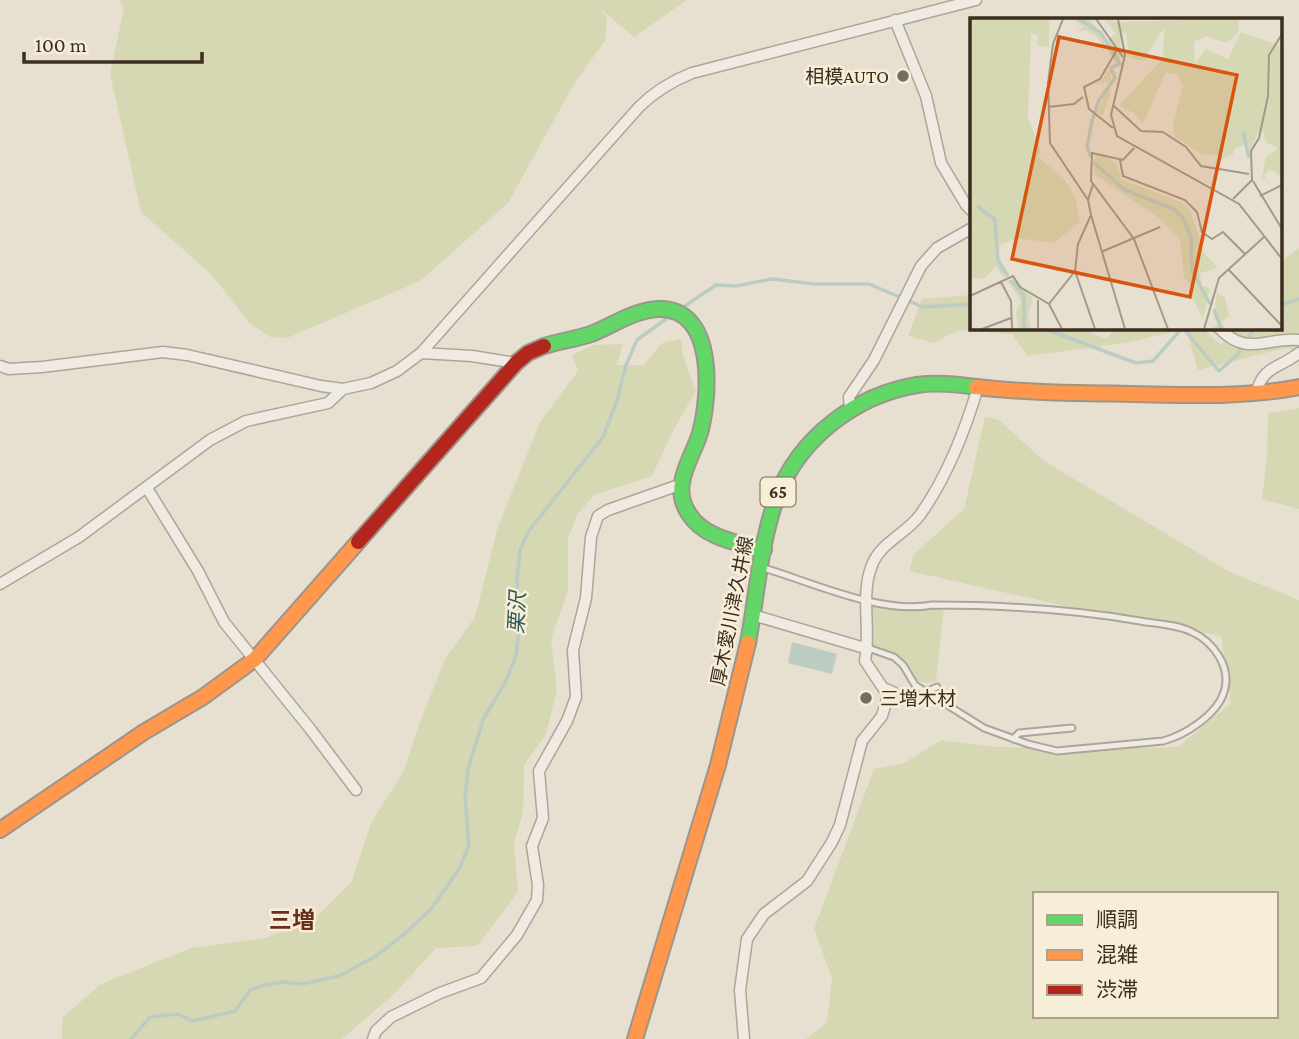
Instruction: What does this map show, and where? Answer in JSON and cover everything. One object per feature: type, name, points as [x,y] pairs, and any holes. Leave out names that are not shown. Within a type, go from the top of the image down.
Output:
[{"type":"street","points":[[3,370],[163,352],[343,389],[384,378],[421,353],[650,96],[671,82],[692,73],[976,0]]},
{"type":"street","points":[[895,20],[926,96],[941,163],[970,209]]},
{"type":"street","points":[[850,409],[849,397],[869,369],[921,266],[946,242],[970,229]]},
{"type":"street","points":[[0,830],[144,732],[203,698],[255,659],[516,362],[532,350],[589,334],[650,310],[675,312],[693,324],[701,338],[705,401],[701,432],[682,484],[685,508],[709,533],[764,550]]},
{"type":"street","points":[[1221,329],[1237,341],[1254,345],[1299,340]]},
{"type":"street","points":[[421,353],[516,362]]},
{"type":"street","points":[[1256,394],[1261,379],[1268,371],[1299,353]]},
{"type":"street","name":"厚木愛川津久井線","points":[[635,1039],[717,769],[743,669],[774,504],[791,468],[813,440],[850,409],[905,387],[933,384],[1027,392],[1256,394],[1299,387]]},
{"type":"street","points":[[744,1039],[740,990],[747,939],[764,914],[807,881],[832,842],[847,800],[862,741],[882,716],[891,692],[883,688],[865,661],[868,648],[869,575],[873,562],[885,545],[908,529],[925,507],[962,435],[978,387]]},
{"type":"street","points":[[0,584],[79,537],[233,426],[268,415],[328,403],[343,389]]},
{"type":"street","points":[[373,1039],[376,1031],[391,1017],[440,993],[481,978],[522,928],[539,894],[532,846],[542,818],[539,771],[567,721],[576,697],[573,650],[586,598],[588,552],[595,521],[608,510],[682,484]]},
{"type":"street","points":[[146,488],[206,584],[224,622],[356,790]]},
{"type":"street","points":[[753,615],[868,648]]},
{"type":"lane","points":[[761,567],[867,602],[914,609],[932,605],[1051,608],[1092,612],[1184,628],[1204,639],[1220,657],[1224,667],[1225,687],[1220,702],[1194,725],[1168,739],[1057,751],[984,728],[915,685],[903,665],[894,657],[868,648]]},
{"type":"lane","points":[[926,692],[937,687]]},
{"type":"lane","points":[[1013,739],[1019,733],[1072,728]]},
{"type":"green space","points":[[119,0],[687,0],[634,37],[598,7],[607,18],[605,41],[575,82],[508,203],[420,281],[287,338],[270,337],[249,323],[212,275],[141,212],[110,74],[124,8]]},
{"type":"green space","points":[[1299,248],[1299,352],[1285,348],[1198,370],[1186,329],[1203,329],[1221,345],[1231,329],[1282,329],[1282,261]]},
{"type":"green space","points":[[970,295],[970,329],[1084,329],[1106,339],[1115,329],[1186,329],[1125,343],[1028,356],[1012,334],[959,330],[933,343],[908,336],[922,299]]},
{"type":"green space","points":[[681,339],[683,356],[696,391],[652,476],[594,495],[577,515],[568,539],[568,590],[551,639],[557,690],[546,734],[524,765],[523,813],[514,842],[518,892],[477,946],[436,948],[394,994],[342,1039],[62,1039],[62,1018],[101,984],[191,948],[266,938],[315,918],[352,881],[371,823],[404,771],[445,659],[475,617],[498,527],[540,422],[578,371],[572,355],[594,345],[623,344],[617,365],[644,365],[662,343]]},
{"type":"green space","points":[[1299,408],[1299,509],[1262,499],[1268,413]]},
{"type":"green space","points":[[985,417],[999,420],[1044,461],[1230,572],[1299,600],[1299,1039],[806,1039],[827,1022],[832,978],[814,929],[874,769],[904,763],[941,740],[995,747],[1178,747],[1231,703],[1221,636],[1061,605],[909,571],[914,554],[964,509]]},
{"type":"green space","points":[[876,604],[914,610],[944,606],[936,681],[918,681],[910,667],[900,658],[873,646],[872,608]]},
{"type":"shaded area","points":[[792,642],[837,654],[832,674],[788,663]]},
{"type":"waterway","name":"栗沢","points":[[679,310],[716,285],[736,286],[772,279],[815,284],[869,284],[923,307],[970,304]]},
{"type":"waterway","name":"栗沢","points":[[1282,304],[1299,299]]},
{"type":"waterway","name":"栗沢","points":[[131,1039],[150,1017],[178,1014],[192,1021],[235,1011],[250,990],[264,985],[283,982],[302,984],[339,976],[376,956],[431,909],[459,869],[469,845],[465,798],[468,769],[483,720],[507,679],[516,655],[520,550],[528,532],[603,437],[617,401],[626,365],[637,340],[670,316]]},
{"type":"waterway","name":"栗沢","points":[[1045,329],[1136,363],[1153,361],[1181,329]]},
{"type":"waterway","name":"栗沢","points":[[1184,329],[1219,371],[1237,355],[1254,329]]},
{"type":"traffic: fast","points":[[544,346],[591,334],[651,310],[679,313],[692,324],[700,339],[707,378],[700,433],[683,477],[681,491],[684,503],[689,514],[703,529],[733,542],[764,550]]},
{"type":"traffic: fast","points":[[748,643],[771,515],[787,476],[815,438],[852,409],[894,390],[931,384],[976,387]]},
{"type":"traffic: slow","points":[[976,387],[1054,392],[1195,395],[1257,393],[1299,387]]},
{"type":"traffic: slow","points":[[0,830],[144,732],[203,697],[255,659],[358,542]]},
{"type":"traffic: slow","points":[[635,1039],[718,765],[748,643]]},
{"type":"traffic: jam","points":[[358,542],[516,363],[528,353],[544,346]]},
{"type":"place","name":"相模AUTO","points":[[903,76]]},
{"type":"place","name":"三増木材","points":[[866,698]]},
{"type":"district","name":"三増","points":[[292,920]]}]
